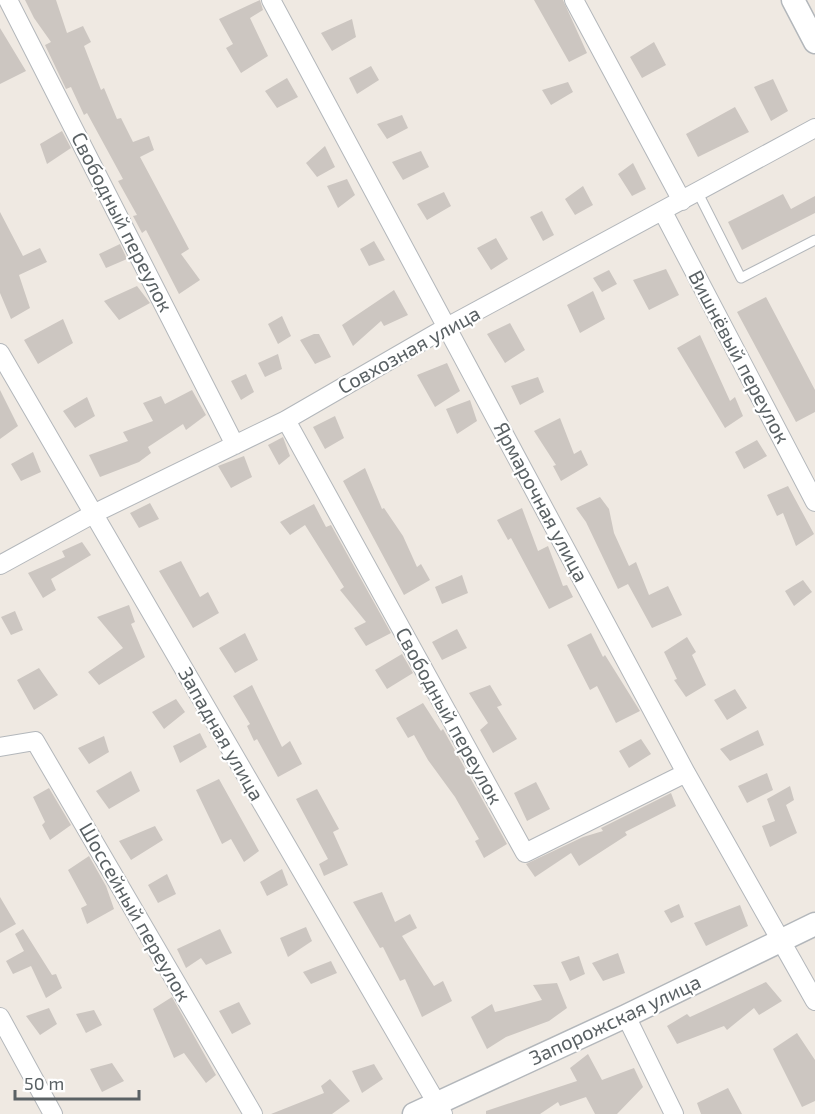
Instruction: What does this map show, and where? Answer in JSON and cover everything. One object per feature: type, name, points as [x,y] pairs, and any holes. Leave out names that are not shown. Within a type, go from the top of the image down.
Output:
[{"type":"street","name":"Свободный переулок","points":[[8,0],[235,445]]},
{"type":"street","name":"Ярмарочная улица","points":[[271,0],[686,773],[783,940],[815,1001]]},
{"type":"street","points":[[574,0],[682,201]]},
{"type":"street","points":[[793,0],[815,42]]},
{"type":"street","name":"Совхозная улица","points":[[0,565],[93,514],[286,420],[447,327],[815,128]]},
{"type":"street","name":"Вишнёвый переулок","points":[[663,212],[815,502]]},
{"type":"street","name":"Западная улица","points":[[0,353],[440,1108]]},
{"type":"street","name":"Свободный переулок","points":[[286,420],[525,853],[686,773]]},
{"type":"street","name":"Шоссейный переулок","points":[[0,747],[35,741],[253,1114]]},
{"type":"street","name":"Запорожская улица","points":[[414,1114],[440,1108],[815,924]]},
{"type":"street","points":[[626,1016],[674,1114]]},
{"type":"street","points":[[0,1017],[53,1114]]},
{"type":"lane","points":[[698,193],[741,278],[815,240]]},
{"type":"building","points":[[25,0],[56,0],[67,33],[83,26],[91,42],[84,46],[101,90],[104,88],[117,119],[121,118],[133,142],[149,136],[154,150],[140,157],[189,249],[181,254],[200,280],[179,294],[146,230],[142,233],[133,216],[137,215],[118,181],[123,179],[87,113],[84,115],[71,87],[66,89],[45,45],[51,42],[34,18]]},
{"type":"building","points":[[260,0],[263,10],[250,18],[268,56],[241,73],[226,48],[233,44],[219,19]]},
{"type":"building","points":[[534,0],[563,0],[587,53],[569,62]]},
{"type":"building","points":[[352,19],[356,37],[332,51],[321,33]]},
{"type":"building","points":[[0,28],[26,71],[0,84]]},
{"type":"building","points":[[654,42],[666,65],[642,78],[630,57]]},
{"type":"building","points":[[371,66],[379,80],[357,94],[349,78]]},
{"type":"building","points":[[287,78],[298,97],[277,108],[265,91]]},
{"type":"building","points":[[773,79],[788,111],[771,121],[754,87]]},
{"type":"building","points":[[568,82],[573,92],[551,105],[542,90]]},
{"type":"building","points":[[735,107],[749,132],[698,157],[686,134]]},
{"type":"building","points":[[402,115],[408,128],[387,139],[377,124]]},
{"type":"building","points":[[62,131],[71,148],[47,164],[40,144]]},
{"type":"building","points":[[325,146],[335,167],[317,177],[306,163]]},
{"type":"building","points":[[421,151],[429,167],[403,180],[392,162]]},
{"type":"building","points":[[633,163],[646,189],[632,196],[618,174]]},
{"type":"building","points":[[347,179],[355,195],[338,208],[327,186]]},
{"type":"building","points":[[583,186],[593,205],[575,215],[565,199]]},
{"type":"building","points":[[444,192],[451,206],[427,220],[417,204]]},
{"type":"building","points":[[783,194],[791,209],[815,196],[815,213],[742,250],[728,222]]},
{"type":"building","points":[[542,211],[554,235],[543,241],[530,217]]},
{"type":"building","points":[[0,212],[23,256],[40,248],[47,262],[19,275],[30,308],[11,319],[0,293]]},
{"type":"building","points":[[496,238],[508,259],[491,270],[477,248]]},
{"type":"building","points":[[374,241],[385,260],[369,266],[360,249]]},
{"type":"building","points":[[120,244],[127,259],[106,268],[99,254]]},
{"type":"building","points":[[666,269],[679,295],[649,310],[633,280]]},
{"type":"building","points":[[609,270],[617,284],[602,292],[593,278]]},
{"type":"building","points":[[137,286],[150,303],[119,320],[104,301]]},
{"type":"building","points":[[394,290],[408,315],[384,326],[381,321],[353,346],[342,325]]},
{"type":"building","points":[[593,291],[605,319],[580,333],[567,305]]},
{"type":"building","points":[[766,297],[815,390],[815,412],[796,422],[737,312]]},
{"type":"building","points":[[282,316],[291,336],[278,344],[268,324]]},
{"type":"building","points":[[63,319],[73,343],[38,364],[24,340]]},
{"type":"building","points":[[510,323],[525,350],[505,363],[487,334]]},
{"type":"building","points":[[319,334],[331,357],[315,364],[300,340]]},
{"type":"building","points":[[700,335],[730,401],[735,397],[743,416],[725,428],[677,348]]},
{"type":"building","points":[[278,354],[282,369],[265,377],[258,363]]},
{"type":"building","points":[[447,363],[460,391],[435,407],[417,375]]},
{"type":"building","points":[[246,374],[254,392],[241,400],[231,381]]},
{"type":"building","points":[[538,377],[544,392],[520,405],[511,386]]},
{"type":"building","points":[[0,390],[18,426],[0,439]]},
{"type":"building","points":[[192,390],[206,415],[186,430],[183,424],[148,447],[151,453],[139,462],[100,477],[89,455],[128,441],[123,432],[153,421],[143,403],[161,396],[165,404]]},
{"type":"building","points":[[87,397],[95,416],[75,428],[63,411]]},
{"type":"building","points":[[470,400],[477,421],[457,434],[446,409]]},
{"type":"building","points":[[335,416],[344,438],[325,449],[313,427]]},
{"type":"building","points":[[560,418],[574,454],[581,450],[588,465],[561,481],[553,466],[556,465],[534,431]]},
{"type":"building","points":[[283,437],[290,456],[279,465],[268,445]]},
{"type":"building","points":[[757,440],[767,456],[744,469],[735,452]]},
{"type":"building","points":[[33,452],[41,472],[21,481],[11,464]]},
{"type":"building","points":[[244,456],[252,477],[231,488],[218,466]]},
{"type":"building","points":[[365,468],[382,509],[384,508],[403,536],[417,567],[421,564],[430,580],[404,595],[343,481]]},
{"type":"building","points":[[788,486],[814,534],[796,546],[783,513],[777,516],[767,495]]},
{"type":"building","points":[[600,497],[609,509],[614,533],[629,566],[636,562],[649,595],[668,586],[682,615],[652,628],[628,584],[618,589],[586,522],[576,508]]},
{"type":"building","points":[[150,503],[159,519],[139,528],[130,513]]},
{"type":"building","points":[[314,504],[326,527],[331,525],[391,633],[366,646],[354,628],[366,622],[340,590],[344,587],[305,525],[290,535],[280,522]]},
{"type":"building","points":[[522,508],[538,551],[548,546],[563,586],[567,585],[573,597],[549,609],[511,538],[508,540],[497,520]]},
{"type":"building","points":[[82,542],[91,555],[51,579],[56,590],[43,598],[28,573],[65,557],[62,551]]},
{"type":"building","points":[[181,561],[200,597],[208,592],[219,613],[193,628],[159,571]]},
{"type":"building","points":[[462,575],[468,593],[442,604],[435,587]]},
{"type":"building","points":[[803,580],[812,592],[794,606],[785,591]]},
{"type":"building","points":[[129,605],[135,622],[131,624],[145,657],[99,685],[88,672],[123,648],[97,617]]},
{"type":"building","points":[[15,611],[23,630],[11,635],[1,617]]},
{"type":"building","points":[[457,629],[467,648],[442,660],[432,642]]},
{"type":"building","points":[[245,633],[258,660],[235,673],[219,648]]},
{"type":"building","points":[[591,633],[603,657],[605,655],[640,711],[616,723],[597,686],[590,690],[567,645]]},
{"type":"building","points":[[687,637],[696,652],[692,655],[706,685],[686,697],[674,680],[677,679],[664,652]]},
{"type":"building","points":[[402,654],[413,673],[387,689],[375,670]]},
{"type":"building","points":[[39,668],[58,695],[34,710],[17,680]]},
{"type":"building","points":[[252,685],[282,747],[290,741],[302,764],[278,777],[257,739],[254,741],[247,726],[250,724],[233,696]]},
{"type":"building","points":[[490,685],[502,705],[497,707],[517,739],[493,753],[480,730],[488,723],[469,693]]},
{"type":"building","points":[[735,689],[747,708],[727,720],[714,700]]},
{"type":"building","points":[[176,699],[185,712],[164,729],[152,712]]},
{"type":"building","points":[[423,703],[441,731],[443,729],[507,844],[484,858],[475,841],[479,839],[455,797],[428,760],[414,735],[408,738],[396,718]]},
{"type":"building","points":[[758,730],[764,745],[730,761],[720,749]]},
{"type":"building","points":[[200,733],[207,747],[180,763],[173,746]]},
{"type":"building","points":[[104,736],[109,752],[89,764],[78,748]]},
{"type":"building","points":[[641,739],[651,754],[629,768],[619,751]]},
{"type":"building","points":[[131,771],[140,791],[109,809],[96,791]]},
{"type":"building","points":[[767,773],[773,790],[747,803],[738,786]]},
{"type":"building","points":[[219,779],[259,851],[244,862],[231,839],[222,844],[196,790]]},
{"type":"building","points":[[536,782],[550,809],[527,821],[514,793]]},
{"type":"building","points":[[790,786],[794,800],[786,805],[797,833],[770,847],[762,826],[775,821],[767,799]]},
{"type":"building","points":[[49,788],[71,825],[50,840],[42,825],[45,822],[33,797]]},
{"type":"building","points":[[317,789],[339,829],[333,832],[348,865],[324,876],[319,864],[328,859],[296,799]]},
{"type":"building","points":[[671,793],[676,806],[625,832],[627,835],[579,866],[571,853],[535,877],[526,864],[583,837],[603,831],[601,828]]},
{"type":"building","points":[[155,826],[163,840],[131,860],[119,841]]},
{"type":"building","points":[[89,856],[106,886],[114,909],[87,924],[81,908],[87,905],[68,870]]},
{"type":"building","points":[[282,869],[288,885],[267,896],[260,882]]},
{"type":"building","points":[[167,874],[176,894],[158,903],[148,885]]},
{"type":"building","points":[[382,892],[395,922],[410,914],[417,928],[402,936],[434,986],[443,981],[452,1001],[422,1017],[405,979],[400,981],[383,947],[380,948],[353,902]]},
{"type":"building","points":[[0,897],[16,924],[0,933]]},
{"type":"building","points":[[679,904],[684,917],[671,923],[664,911]]},
{"type":"building","points":[[740,905],[748,926],[706,946],[694,923]]},
{"type":"building","points":[[306,927],[312,941],[288,957],[280,938]]},
{"type":"building","points":[[23,929],[52,975],[56,974],[62,988],[46,998],[31,966],[13,974],[6,961],[24,951],[15,934]]},
{"type":"building","points":[[220,929],[232,953],[206,965],[201,958],[186,968],[177,949]]},
{"type":"building","points":[[618,953],[625,973],[603,981],[592,963]]},
{"type":"building","points":[[579,956],[585,974],[570,981],[561,962]]},
{"type":"building","points":[[331,961],[337,973],[311,984],[303,972]]},
{"type":"building","points":[[766,982],[782,1001],[759,1015],[754,1008],[727,1030],[724,1026],[677,1044],[667,1026],[687,1014],[690,1017]]},
{"type":"building","points":[[557,983],[567,1008],[549,1021],[506,1037],[487,1049],[471,1017],[492,1004],[495,1012],[542,1000],[533,985]]},
{"type":"building","points":[[172,997],[216,1075],[206,1083],[184,1053],[174,1058],[153,1009]]},
{"type":"building","points":[[239,1002],[251,1024],[232,1034],[219,1011]]},
{"type":"building","points":[[49,1008],[57,1024],[40,1035],[26,1016]]},
{"type":"building","points":[[94,1010],[102,1025],[86,1033],[76,1014]]},
{"type":"building","points":[[797,1033],[815,1060],[815,1101],[802,1107],[773,1049]]},
{"type":"building","points":[[588,1054],[602,1080],[634,1068],[643,1087],[617,1114],[595,1114],[586,1097],[560,1106],[558,1102],[540,1114],[486,1114],[486,1111],[577,1081],[570,1068]]},
{"type":"building","points":[[112,1063],[124,1081],[102,1092],[90,1069]]},
{"type":"building","points":[[374,1064],[383,1079],[362,1093],[352,1071]]},
{"type":"building","points":[[330,1079],[350,1101],[332,1114],[271,1114],[324,1093],[321,1086]]},
{"type":"building","points":[[728,1088],[742,1114],[701,1114],[697,1103]]}]
